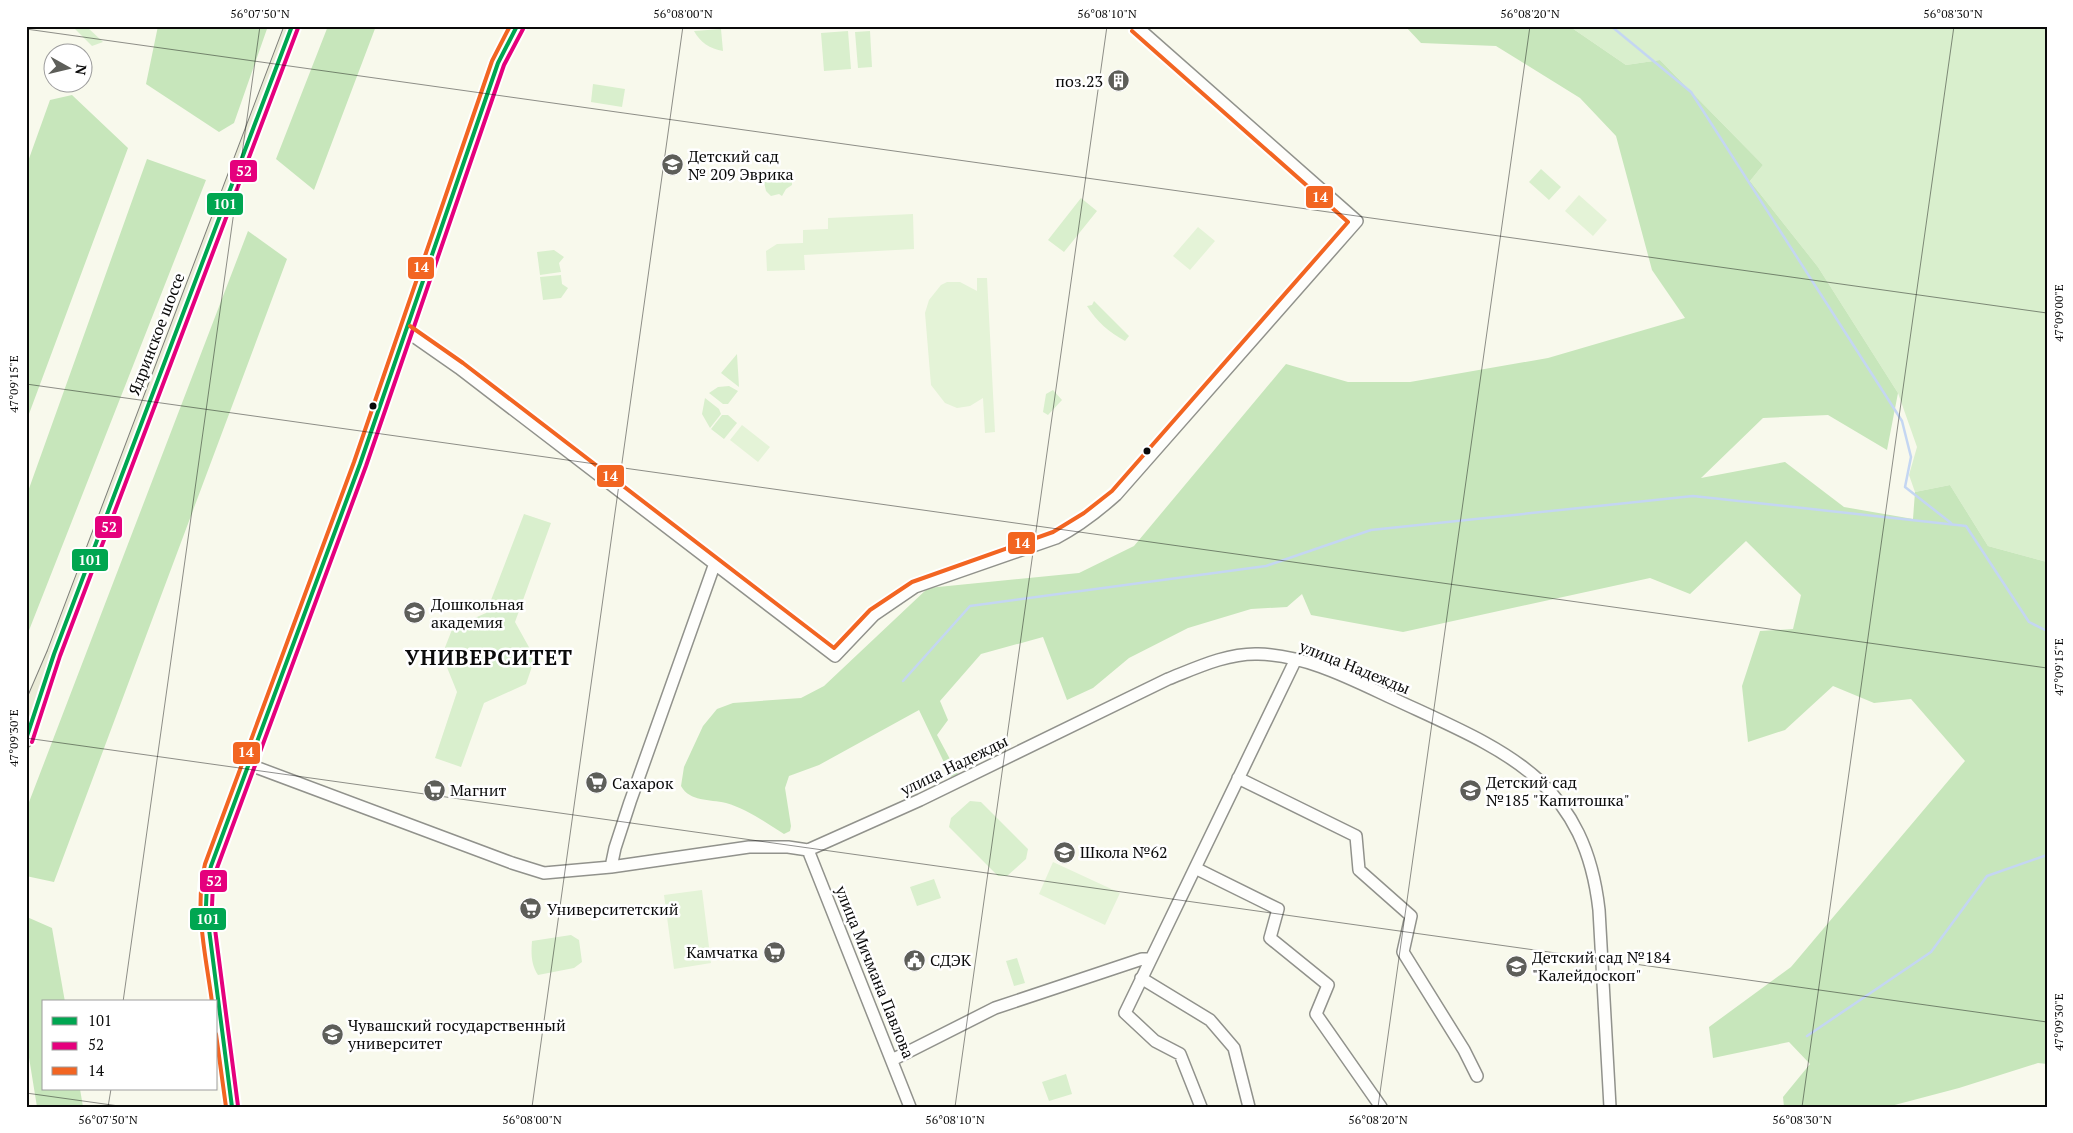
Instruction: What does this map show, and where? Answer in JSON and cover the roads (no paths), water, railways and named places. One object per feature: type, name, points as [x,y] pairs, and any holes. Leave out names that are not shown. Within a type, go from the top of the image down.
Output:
[{"type":"main road","name":"Ядринское шоссе","points":[[26,719],[54,654],[292,26]]},
{"type":"main road","name":"Ядринское шоссе","points":[[26,740],[54,654]]},
{"type":"street","points":[[232,1107],[206,906],[207,883],[211,866],[250,765],[356,473],[406,330],[438,230],[498,63],[517,26]]},
{"type":"street","points":[[406,330],[459,368],[835,656],[874,615],[915,587],[1056,538],[1084,522],[1116,495],[1357,221],[1136,26]]},
{"type":"street","points":[[611,867],[630,802],[715,563]]},
{"type":"street","name":"улица Надежды","points":[[808,850],[920,800],[1168,679],[1205,664],[1235,656],[1256,654],[1296,659],[1354,680],[1478,738],[1515,760],[1538,779],[1559,802],[1579,835],[1590,858],[1596,882],[1600,919],[1610,1107]]},
{"type":"street","points":[[1200,1107],[1180,1054],[1155,1041],[1124,1013],[1296,659]]},
{"type":"street","points":[[250,765],[534,871],[544,872],[611,867],[749,847],[788,847],[808,850]]},
{"type":"street","points":[[1238,778],[1356,836],[1359,870],[1411,916],[1403,952],[1464,1050],[1477,1076]]},
{"type":"street","name":"улица Мичмана Павлова","points":[[808,850],[910,1107]]},
{"type":"street","points":[[1195,868],[1278,909],[1270,938],[1328,985],[1316,1014],[1381,1107]]},
{"type":"street","points":[[892,1060],[995,1008],[1142,959],[1150,959]]},
{"type":"street","points":[[1141,978],[1210,1020],[1234,1048],[1249,1107]]},
{"type":"waterway","points":[[1611,26],[1691,92],[1902,421],[1911,457],[1905,487],[1951,523]]},
{"type":"waterway","points":[[903,681],[970,606],[1266,566],[1371,530],[1693,496],[1966,526],[2029,622],[2047,631]]},
{"type":"waterway","points":[[1807,1036],[1931,952],[1987,876],[2047,855]]},
{"type":"place","name":"поз.23","points":[[1119,81]]},
{"type":"place","name":"Детский сад № 209 Эврика","points":[[672,165]]},
{"type":"place","name":"Дошкольная академия","points":[[415,613]]},
{"type":"place","name":"Сахарок","points":[[596,783]]},
{"type":"place","name":"Магнит","points":[[434,790]]},
{"type":"place","name":"Детский сад №185 \"Капитошка\"","points":[[1470,791]]},
{"type":"place","name":"Школа №62","points":[[1064,852]]},
{"type":"place","name":"Университетский","points":[[531,909]]},
{"type":"place","name":"Камчатка","points":[[774,952]]},
{"type":"place","name":"СДЭК","points":[[914,960]]},
{"type":"place","name":"Детский сад №184 \"Калейдоскоп\"","points":[[1516,966]]},
{"type":"place","name":"Чувашский государственный университет","points":[[332,1034]]},
{"type":"district","name":"УНИВЕРСИТЕТ","points":[[489,658]]}]
